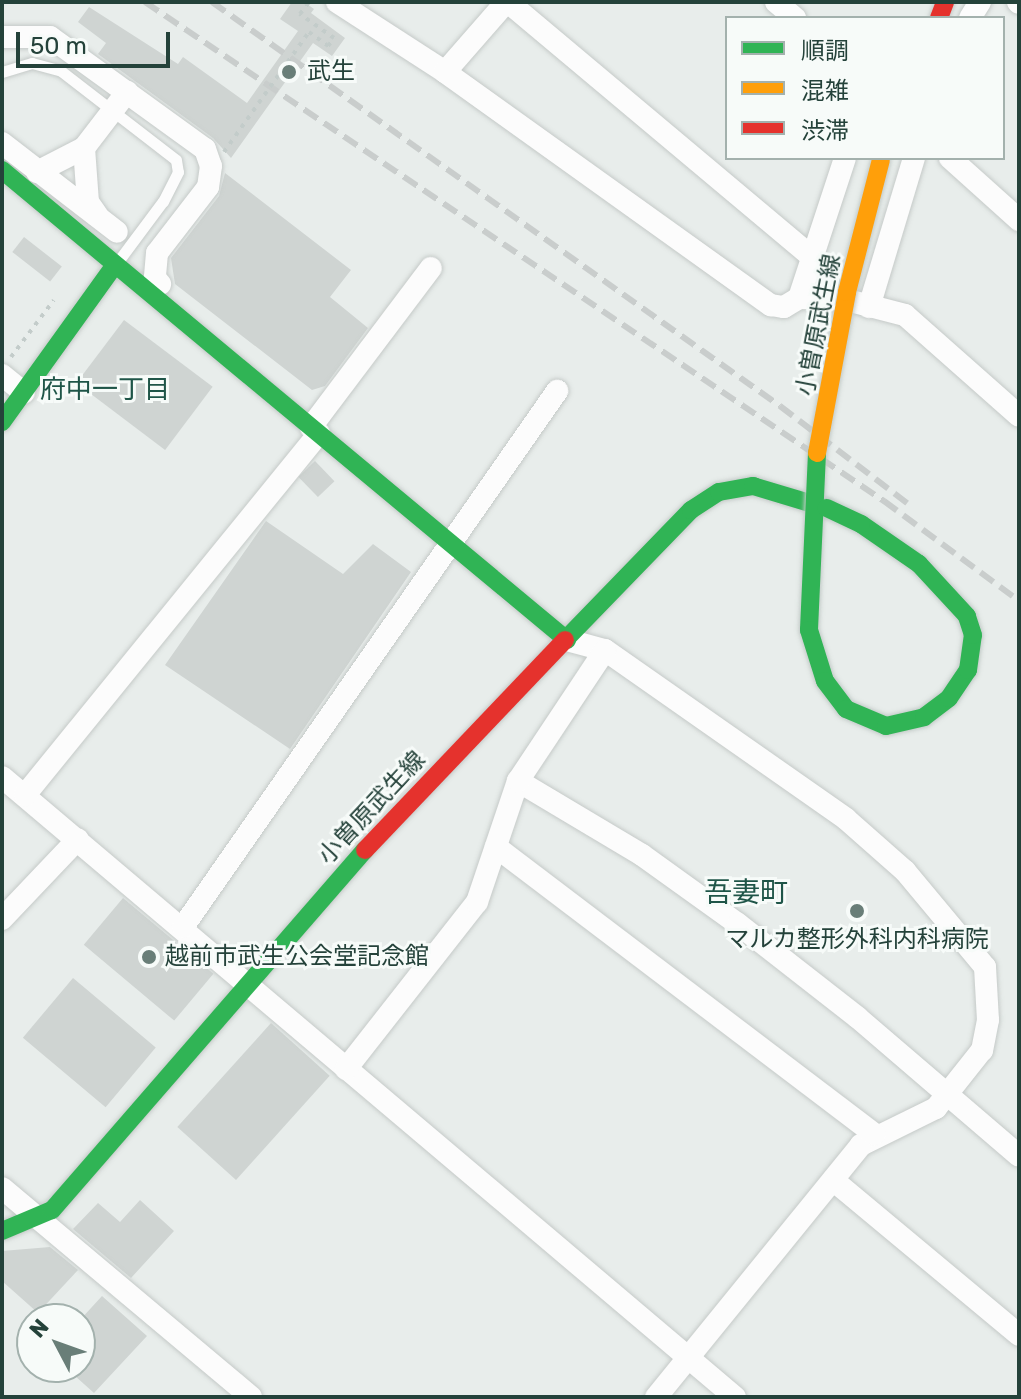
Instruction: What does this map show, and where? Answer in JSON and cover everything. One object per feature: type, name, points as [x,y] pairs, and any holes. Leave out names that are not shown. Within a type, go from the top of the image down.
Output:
[{"type":"main road","name":"小曽原武生線","points":[[2,1231],[39,1219],[52,1210],[399,811],[567,640],[676,523],[708,497],[736,487],[765,486],[812,503],[826,508],[861,524],[919,564],[950,592],[967,616],[973,635],[968,670],[949,698],[924,717],[886,726],[846,709],[825,681],[809,630],[812,503],[813,474],[847,292],[881,160]]},
{"type":"main road","points":[[2,170],[447,544],[567,640]]},
{"type":"main road","points":[[2,422],[115,265]]},
{"type":"street","points":[[337,2],[445,72],[771,305],[784,307],[799,298],[843,299],[905,315],[1017,409]]},
{"type":"street","points":[[445,72],[507,2],[812,257]]},
{"type":"street","points":[[776,2],[793,16]]},
{"type":"street","points":[[2,37],[50,37],[120,100],[217,159],[208,187],[154,261],[160,284]]},
{"type":"street","points":[[37,172],[84,148],[120,100]]},
{"type":"street","points":[[2,143],[117,232]]},
{"type":"street","points":[[84,148],[88,202],[97,216]]},
{"type":"street","points":[[799,298],[844,160]]},
{"type":"street","points":[[869,307],[913,160]]},
{"type":"street","points":[[952,160],[1019,220]]},
{"type":"street","points":[[25,795],[315,430],[431,268]]},
{"type":"street","points":[[3,370],[24,393]]},
{"type":"street","points":[[183,927],[447,544],[557,391]]},
{"type":"street","points":[[496,847],[874,1134],[892,1134],[919,1120],[948,1092],[982,1050],[988,1020],[985,967],[969,941],[905,871],[846,819],[605,650],[567,640]]},
{"type":"street","points":[[346,1069],[477,902],[518,781],[605,650]]},
{"type":"street","points":[[3,779],[183,927],[346,1069],[735,1397]]},
{"type":"street","points":[[518,781],[642,855],[738,924],[948,1092],[1019,1156]]},
{"type":"street","points":[[2,919],[78,839]]},
{"type":"street","points":[[656,1397],[874,1134]]},
{"type":"street","points":[[833,1180],[1019,1335]]},
{"type":"street","points":[[2,1188],[251,1397]]},
{"type":"lane","points":[[2,72],[32,63],[61,71],[120,100],[171,153],[178,165],[163,201],[115,265]]},
{"type":"path","points":[[217,159],[309,32],[328,46],[334,38],[300,14],[309,2]]},
{"type":"path","points":[[3,370],[57,295]]},
{"type":"building","points":[[292,2],[304,2],[314,9],[311,13],[345,38],[332,56],[313,43],[231,158],[213,138],[98,54],[106,43],[78,22],[89,7],[178,64],[183,57],[247,103],[298,31],[280,19]]},
{"type":"building","points":[[225,173],[351,270],[330,297],[368,328],[325,386],[312,390],[175,284],[171,258],[219,196]]},
{"type":"building","points":[[24,237],[62,267],[50,282],[12,252]]},
{"type":"building","points":[[124,320],[213,387],[165,450],[76,383]]},
{"type":"building","points":[[315,461],[334,481],[318,497],[298,477]]},
{"type":"building","points":[[266,521],[343,574],[373,544],[411,572],[290,749],[165,665]]},
{"type":"building","name":"越前市武生公会堂記念館","points":[[123,898],[213,974],[174,1021],[84,945]]},
{"type":"building","points":[[73,978],[156,1047],[106,1107],[23,1038]]},
{"type":"building","points":[[271,1023],[330,1076],[236,1180],[177,1127]]},
{"type":"building","points":[[140,1200],[174,1231],[131,1278],[73,1229],[98,1203],[120,1222]]},
{"type":"building","points":[[50,1247],[78,1270],[47,1303],[27,1303],[2,1281],[2,1251]]},
{"type":"building","points":[[102,1296],[147,1336],[94,1393],[83,1383],[96,1383],[96,1303]]},
{"type":"railway","points":[[145,2],[884,501],[1019,601]]},
{"type":"railway","points":[[212,2],[780,406],[907,503]]},
{"type":"traffic: fast","points":[[2,170],[567,640]]},
{"type":"traffic: fast","points":[[2,422],[115,265]]},
{"type":"traffic: fast","points":[[817,453],[809,630],[825,681],[846,709],[886,726],[924,717],[949,698],[968,670],[973,635],[967,616],[919,564],[861,524],[826,508]]},
{"type":"traffic: fast","points":[[565,640],[691,510],[719,492],[753,486],[826,508]]},
{"type":"traffic: fast","points":[[2,1231],[52,1210],[365,850]]},
{"type":"traffic: jam","points":[[940,16],[945,2]]},
{"type":"traffic: jam","points":[[365,850],[565,640]]},
{"type":"traffic: slow","points":[[817,453],[847,292],[881,160]]},
{"type":"place","name":"武生","points":[[289,72]]},
{"type":"place","name":"マルカ整形外科内科病院","points":[[857,911]]},
{"type":"place","name":"越前市武生公会堂記念館","points":[[149,957]]},
{"type":"district","name":"府中一丁目","points":[[105,390]]},
{"type":"district","name":"吾妻町","points":[[746,893]]}]
